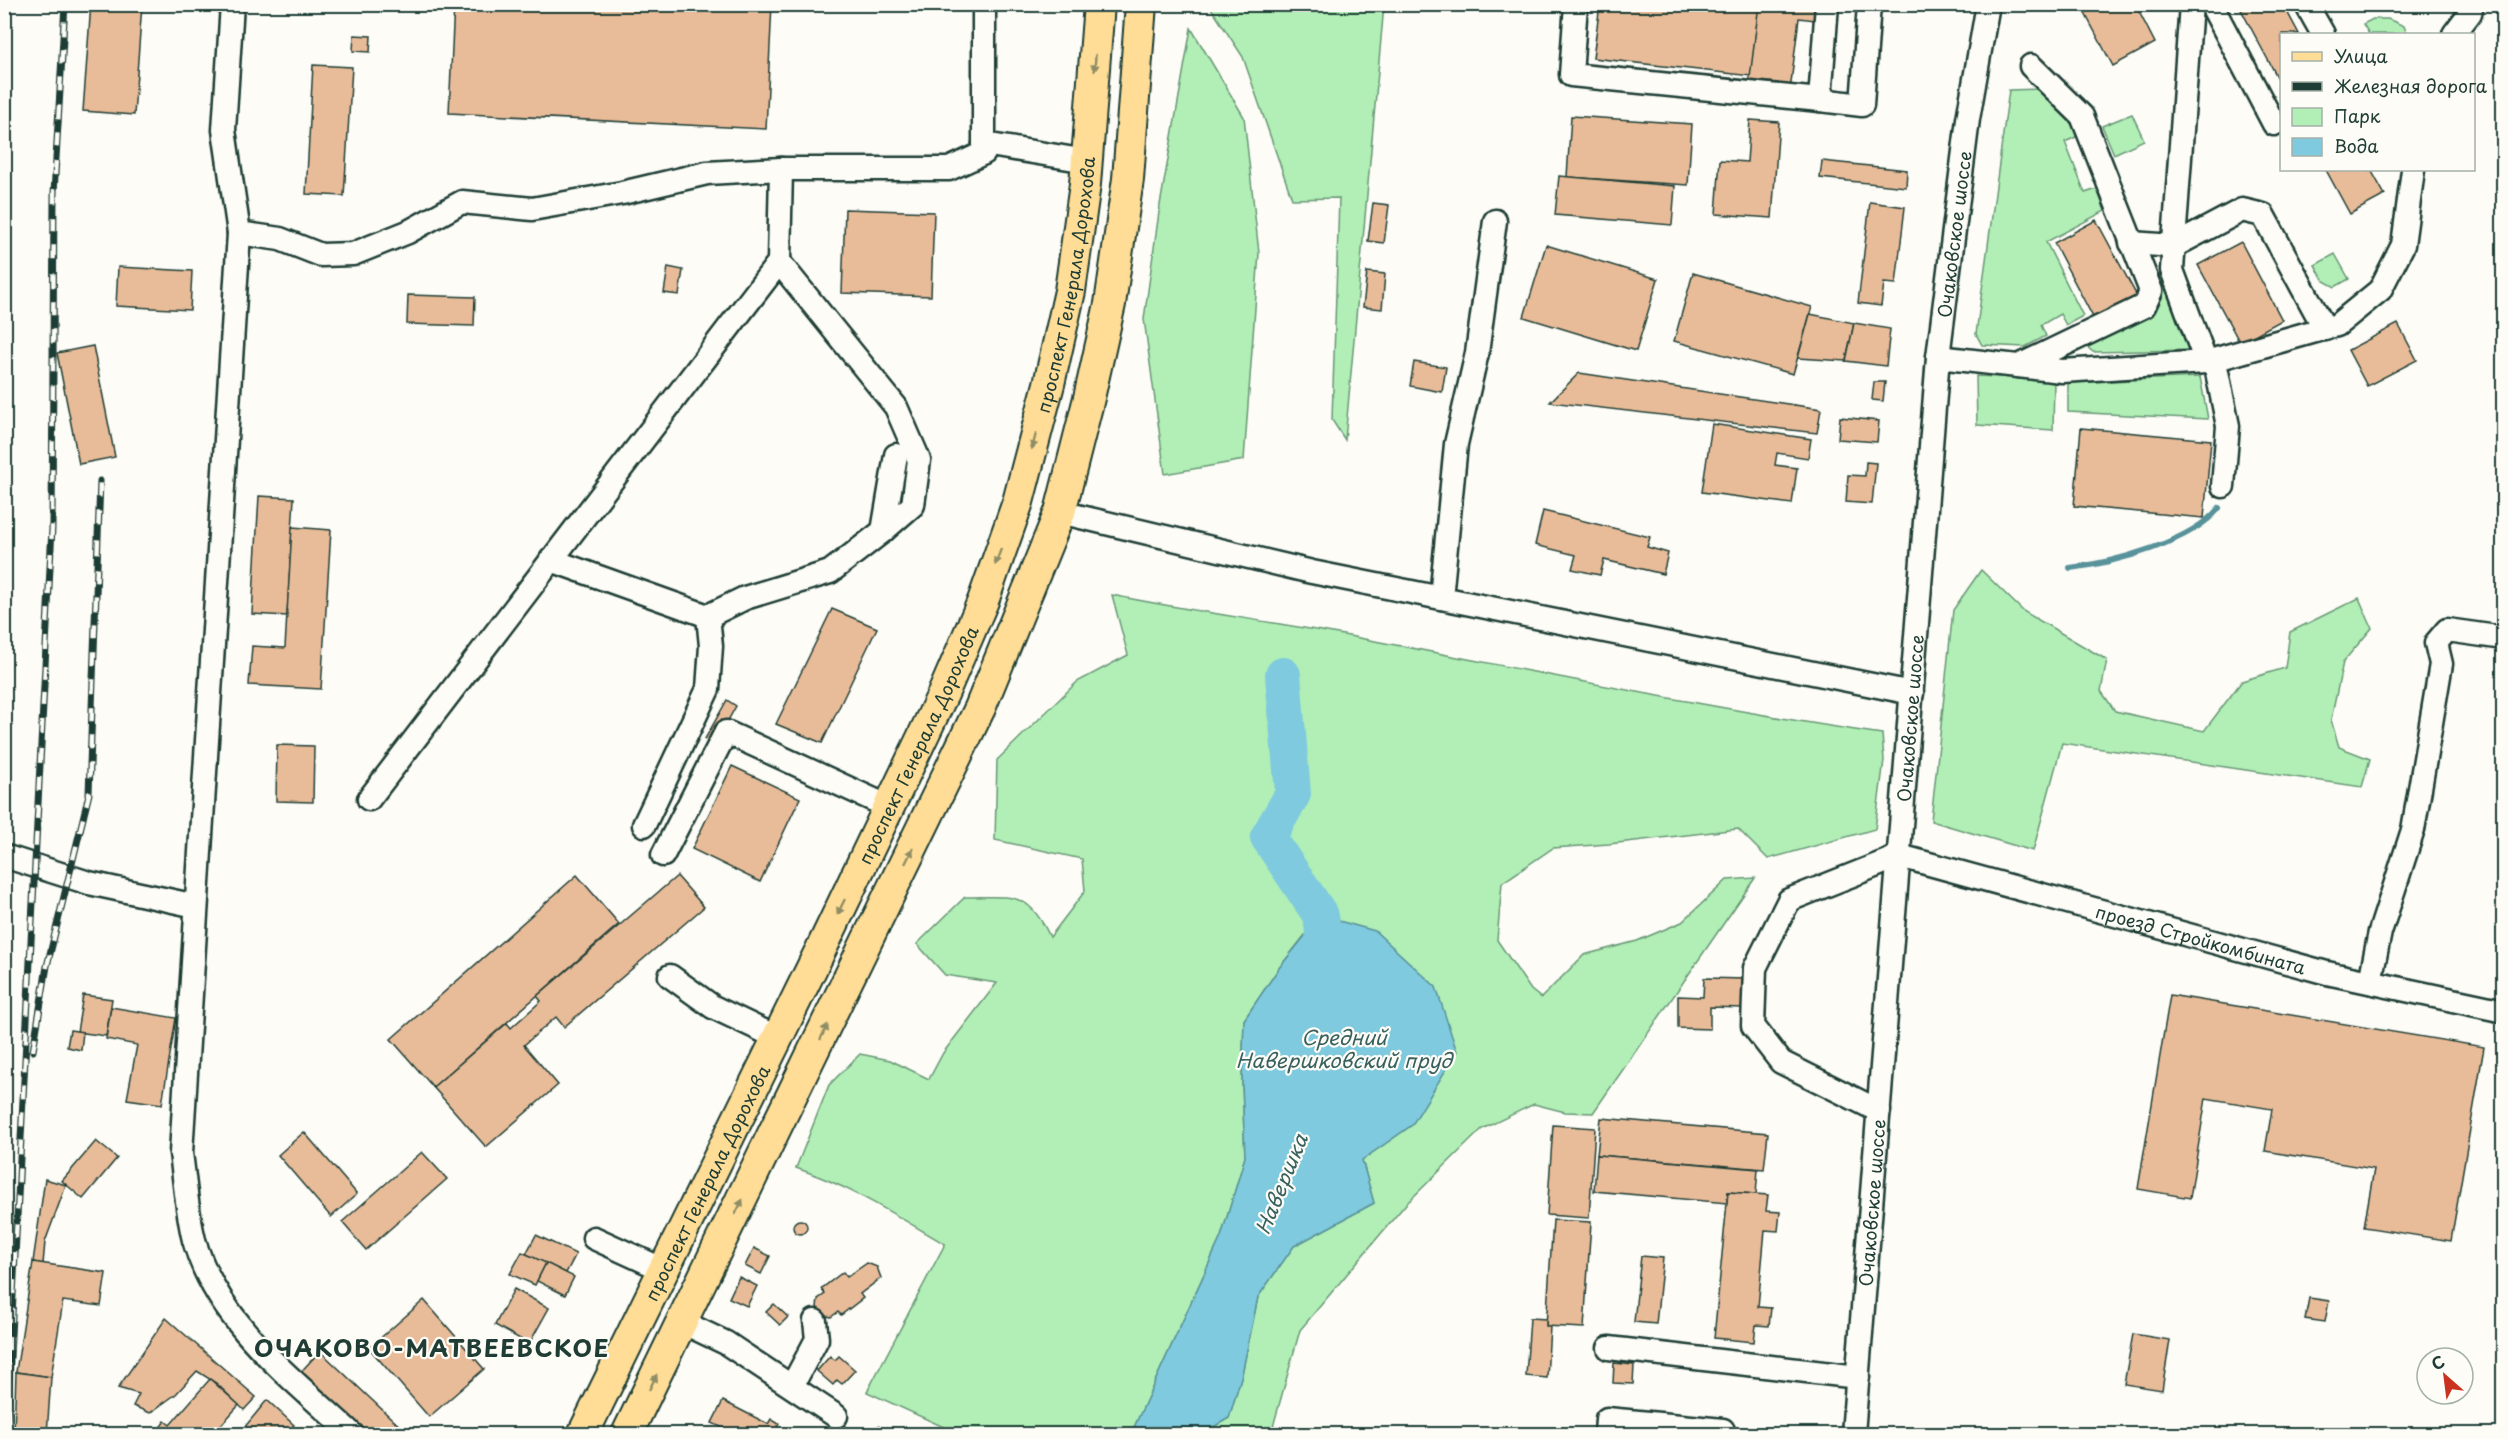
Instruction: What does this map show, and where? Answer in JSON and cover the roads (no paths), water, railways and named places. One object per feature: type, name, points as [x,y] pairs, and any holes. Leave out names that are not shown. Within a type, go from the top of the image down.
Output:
[{"type":"main road","name":"проспект Генерала Дорохова","points":[[583,1434],[889,807],[943,694],[983,601],[1018,502],[1070,291],[1087,160],[1099,4]]},
{"type":"main road","points":[[627,1434],[980,708],[1059,512],[1089,398],[1110,304],[1128,178],[1142,4]]},
{"type":"street","points":[[232,4],[224,130],[239,233],[181,1153],[194,1240],[214,1290],[250,1338],[352,1434]]},
{"type":"street","points":[[239,233],[280,239],[321,255],[353,254],[408,232],[462,201],[532,209],[622,193],[707,173],[782,169],[949,169],[984,153],[984,4]]},
{"type":"street","points":[[1576,4],[1571,75],[1862,105],[1869,4]]},
{"type":"street","points":[[1820,100],[1827,4]]},
{"type":"street","name":"Очаковское шоссе","points":[[1853,1434],[1938,357],[1968,119],[1988,4]]},
{"type":"street","points":[[2191,4],[2174,246],[2174,281],[2211,362],[2228,426],[2223,486]]},
{"type":"street","points":[[2211,4],[2274,124]]},
{"type":"street","points":[[2306,4],[2322,33]]},
{"type":"street","points":[[2455,33],[2470,13],[2472,4]]},
{"type":"street","points":[[2019,366],[2144,306],[2151,291],[2082,116],[2031,66]]},
{"type":"street","points":[[984,144],[1087,160]]},
{"type":"street","points":[[369,799],[779,262],[782,169]]},
{"type":"street","points":[[1938,357],[2062,371],[2211,362],[2337,326],[2380,290],[2403,245],[2408,174]]},
{"type":"street","points":[[2132,243],[2174,246],[2242,210],[2263,215],[2325,329]]},
{"type":"street","points":[[1441,598],[1456,444],[1476,353],[1495,222]]},
{"type":"street","points":[[551,560],[708,616],[745,598],[830,572],[913,505],[919,460],[896,407],[779,262]]},
{"type":"street","points":[[883,531],[896,455]]},
{"type":"street","points":[[1059,512],[1312,572],[1912,693]]},
{"type":"street","points":[[644,825],[708,689],[711,645],[708,616]]},
{"type":"street","points":[[2370,982],[2380,932],[2413,830],[2441,663],[2436,643],[2447,630],[2504,638]]},
{"type":"street","points":[[663,855],[726,732],[889,807]]},
{"type":"street","points":[[4,856],[89,883],[196,906]]},
{"type":"street","points":[[1880,1110],[1781,1062],[1753,1026],[1755,968],[1789,900],[1900,856]]},
{"type":"street","name":"проезд Стройкомбината","points":[[1900,856],[2327,973],[2504,1011]]},
{"type":"street","points":[[670,976],[713,1007],[778,1038]]},
{"type":"street","points":[[594,1238],[664,1270]]},
{"type":"street","points":[[792,1386],[817,1339],[814,1321]]},
{"type":"street","points":[[682,1322],[726,1343],[836,1416]]},
{"type":"street","points":[[1609,1348],[1858,1377]]},
{"type":"street","points":[[1606,1434],[1607,1419],[1723,1430],[1722,1434]]},
{"type":"water","name":"Средний Навершковский пруд","points":[[1321,916],[1375,931],[1436,987],[1457,1052],[1412,1125],[1362,1160],[1374,1203],[1294,1246],[1258,1297],[1242,1374],[1229,1418],[1201,1434],[1131,1434],[1221,1237],[1245,1157],[1242,1083],[1244,1020],[1279,968]]},
{"type":"waterway","points":[[2070,568],[2129,556],[2171,541],[2207,520],[2219,508]]},
{"type":"waterway","name":"Навершка","points":[[1283,675],[1293,794],[1268,837],[1321,916],[1327,965]]},
{"type":"railway","points":[[6,1434],[52,528],[54,193],[65,4]]},
{"type":"railway","points":[[33,1051],[47,966],[89,794],[100,481]]},
{"type":"district","name":"ОЧАКОВО-МАТВЕЕВСКОЕ","points":[[432,1347]]}]
